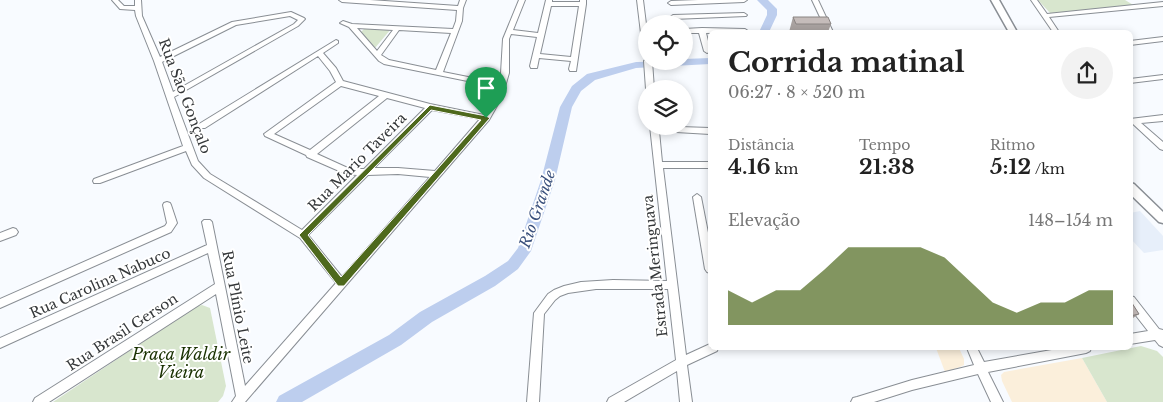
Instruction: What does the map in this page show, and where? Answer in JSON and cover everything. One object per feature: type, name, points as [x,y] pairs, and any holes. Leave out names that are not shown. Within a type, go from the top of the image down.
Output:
[{"type":"main road","points":[[995,0],[1012,30]]},
{"type":"main road","points":[[1133,191],[1163,219]]},
{"type":"street","points":[[115,0],[122,8],[138,4]]},
{"type":"street","points":[[342,0],[460,8]]},
{"type":"street","points":[[438,73],[459,20],[463,0]]},
{"type":"street","points":[[240,399],[486,118],[498,96],[505,73],[505,47],[509,30],[522,0]]},
{"type":"street","points":[[640,0],[642,15]]},
{"type":"street","points":[[673,15],[671,2],[744,0]]},
{"type":"street","points":[[815,0],[829,30]]},
{"type":"street","points":[[1034,0],[1054,30]]},
{"type":"street","points":[[1128,0],[1141,7]]},
{"type":"street","points":[[534,66],[548,2],[583,2],[573,69]]},
{"type":"street","name":"Rua São Gonçalo","points":[[138,4],[139,16],[158,61],[195,163],[207,176],[303,235],[341,283]]},
{"type":"street","points":[[1044,16],[1163,4]]},
{"type":"street","points":[[158,61],[234,23],[291,14],[302,19],[296,25],[171,96]]},
{"type":"street","points":[[693,18],[744,14]]},
{"type":"street","points":[[343,23],[351,26],[454,31]]},
{"type":"street","points":[[351,26],[381,59],[391,63],[501,86]]},
{"type":"street","points":[[378,55],[397,28]]},
{"type":"street","points":[[509,30],[541,32]]},
{"type":"street","points":[[693,30],[708,30]]},
{"type":"street","points":[[702,30],[708,51]]},
{"type":"street","points":[[1133,43],[1163,40]]},
{"type":"street","points":[[202,126],[336,42]]},
{"type":"street","points":[[319,53],[333,70],[340,84],[430,107],[486,118]]},
{"type":"street","points":[[536,56],[574,59]]},
{"type":"street","points":[[1133,81],[1163,77]]},
{"type":"street","points":[[340,84],[268,134],[310,156],[349,172],[436,174]]},
{"type":"street","points":[[310,156],[384,96]]},
{"type":"street","name":"Rua Mario Taveira","points":[[303,235],[430,107]]},
{"type":"street","points":[[1133,122],[1163,118]]},
{"type":"street","points":[[1133,123],[1163,147]]},
{"type":"street","points":[[693,130],[708,131]]},
{"type":"street","name":"Estrada Meringuava","points":[[655,135],[686,402]]},
{"type":"street","points":[[97,181],[188,147]]},
{"type":"street","points":[[659,165],[708,165]]},
{"type":"street","points":[[697,197],[708,242]]},
{"type":"street","points":[[0,304],[168,229],[172,223],[167,205]]},
{"type":"street","name":"Rua Plínio Leite","points":[[207,222],[240,399]]},
{"type":"street","points":[[0,237],[13,232]]},
{"type":"street","name":"Rua Carolina Nabuco","points":[[0,344],[212,247]]},
{"type":"street","points":[[533,402],[539,313],[551,298],[556,294],[581,286],[672,285]]},
{"type":"street","name":"Rua Brasil Gerson","points":[[39,402],[220,286]]},
{"type":"street","points":[[1133,303],[1161,336]]},
{"type":"street","points":[[1133,339],[1161,336]]},
{"type":"street","points":[[613,402],[681,363],[709,350]]},
{"type":"street","points":[[973,350],[997,402]]},
{"type":"street","points":[[857,402],[882,399],[912,385],[981,368],[1076,350]]},
{"type":"shaded area","points":[[1140,211],[1163,236],[1163,250],[1144,253],[1133,241],[1133,212]]},
{"type":"shaded area","points":[[937,350],[960,350],[964,359],[964,365],[945,372]]},
{"type":"shaded area","points":[[1082,358],[1107,402],[1012,402],[1002,381],[1001,375],[1004,372]]},
{"type":"green space","points":[[1038,0],[1125,0],[1135,6],[1051,14]]},
{"type":"green space","points":[[365,28],[391,29],[375,48],[361,32]]},
{"type":"green space","name":"Praça Waldir Vieira","points":[[202,305],[210,308],[226,386],[223,396],[218,402],[53,402],[195,307]]},
{"type":"green space","points":[[1141,346],[1157,351],[1163,357],[1163,402],[1107,402],[1082,358],[1121,350],[1133,350],[1133,348]]},
{"type":"building","points":[[793,17],[828,17],[831,24],[796,24]]},
{"type":"building","points":[[1133,305],[1139,314],[1133,315]]},
{"type":"waterway","name":"Rio Grande","points":[[762,0],[772,9],[772,15],[765,30]]},
{"type":"waterway","name":"Rio Grande","points":[[285,402],[395,340],[426,317],[490,281],[513,265],[524,251],[548,180],[566,107],[576,89],[591,77],[636,65],[708,61]]},
{"type":"route","points":[[430,107],[486,118],[410,206],[341,283],[303,235],[430,107]]}]
